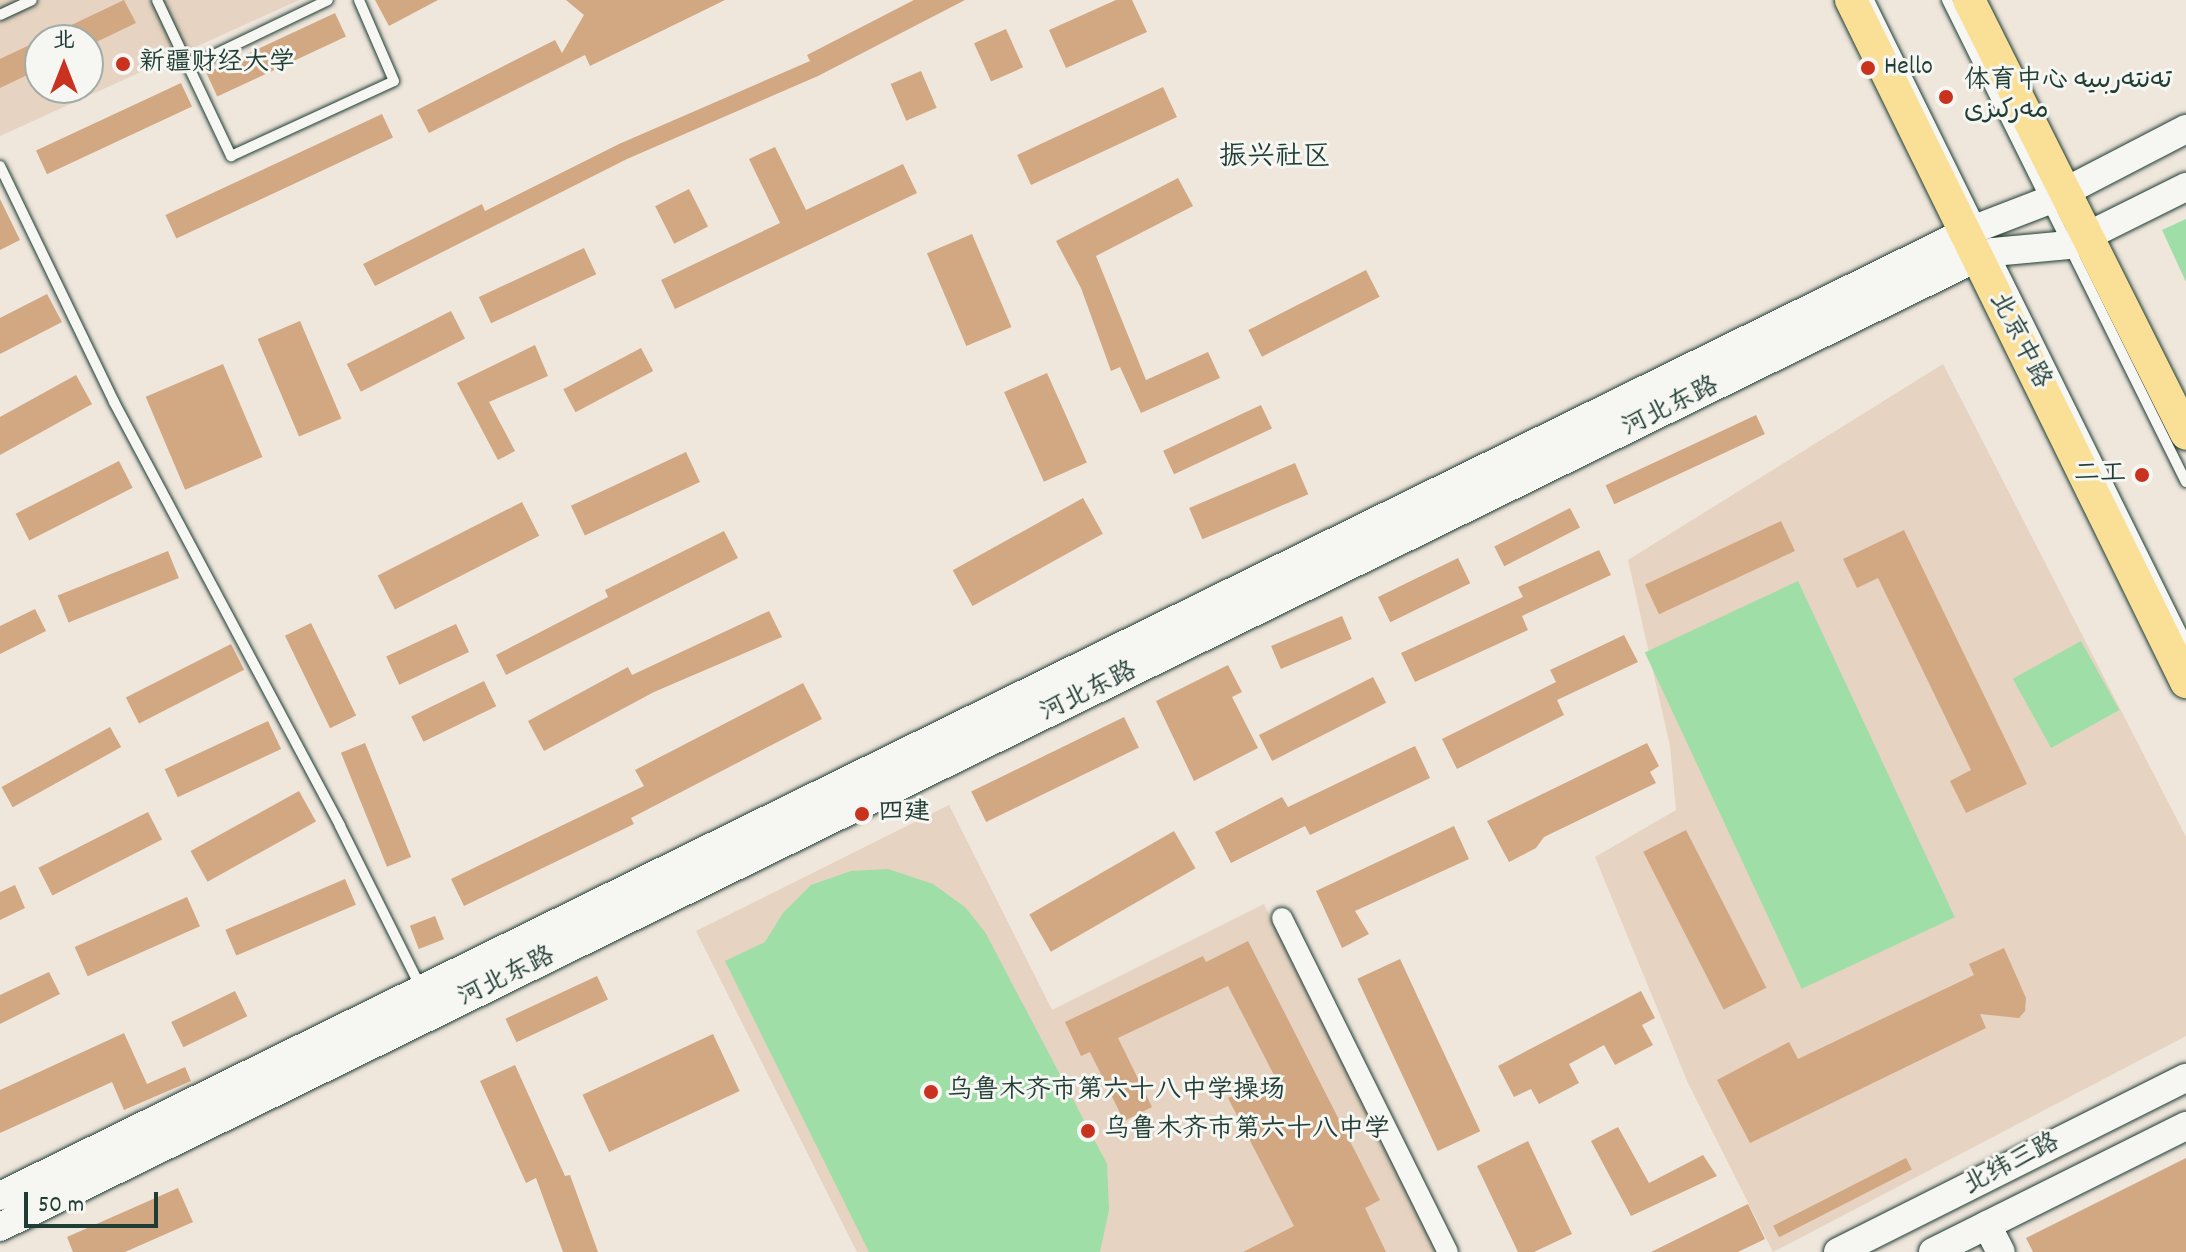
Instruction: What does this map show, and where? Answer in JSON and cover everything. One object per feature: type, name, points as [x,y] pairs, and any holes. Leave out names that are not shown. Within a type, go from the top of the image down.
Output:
[{"type":"main road","name":"北京中路","points":[[1851,0],[1978,242],[2186,682]]},
{"type":"main road","points":[[1969,0],[2055,196],[2186,434]]},
{"type":"main road","points":[[0,1196],[1978,242],[2055,196],[2186,129]]},
{"type":"main road","name":"河北东路","points":[[0,1227],[1978,242],[2079,239],[2186,187]]},
{"type":"main road","name":"北纬三路","points":[[1838,1252],[2186,1078]]},
{"type":"main road","name":"北纬三路","points":[[1933,1252],[2186,1126]]},
{"type":"main road","points":[[1987,1225],[2001,1252]]},
{"type":"street","points":[[1282,918],[1448,1252]]},
{"type":"lane","points":[[0,15],[32,0]]},
{"type":"lane","points":[[157,0],[231,156],[394,81],[359,0]]},
{"type":"lane","points":[[189,67],[328,0]]},
{"type":"lane","points":[[1869,0],[1978,242],[2186,642]]},
{"type":"lane","points":[[1947,0],[2055,196]]},
{"type":"lane","points":[[0,166],[114,402],[340,826],[422,992]]},
{"type":"lane","points":[[2079,239],[2186,482]]},
{"type":"shaded area","name":"新疆财经大学","points":[[0,0],[299,0],[104,89],[104,24],[24,24],[24,104],[70,104],[0,136]]},
{"type":"shaded area","points":[[1943,364],[2186,837],[2186,1036],[1773,1252],[1688,1083],[1595,857],[1676,810],[1670,746],[1628,560]]},
{"type":"shaded area","name":"乌鲁木齐市第六十八中学","points":[[949,805],[1052,1010],[1264,904],[1439,1252],[857,1252],[696,931]]},
{"type":"green space","points":[[2186,219],[2186,282],[2162,230]]},
{"type":"green space","points":[[1798,581],[1955,917],[1802,989],[1645,652]]},
{"type":"green space","points":[[2081,641],[2119,710],[2051,748],[2013,679]]},
{"type":"green space","points":[[888,869],[933,884],[965,907],[985,932],[1107,1164],[1109,1210],[1100,1252],[869,1252],[725,961],[765,942],[783,913],[811,885],[851,871]]},
{"type":"building","points":[[124,0],[136,23],[104,38],[104,24],[74,24]]},
{"type":"building","points":[[375,0],[438,0],[389,26]]},
{"type":"building","points":[[566,0],[725,0],[590,66],[585,55],[429,133],[417,110],[555,40],[562,53],[584,15]]},
{"type":"building","points":[[914,0],[965,0],[818,76],[627,159],[375,286],[363,264],[482,204],[485,211],[619,144],[810,61],[807,55]]},
{"type":"building","points":[[1116,0],[1132,0],[1147,32],[1066,68],[1049,30]]},
{"type":"building","points":[[335,13],[346,37],[217,97],[206,73]]},
{"type":"building","points":[[1006,29],[1023,67],[991,82],[974,43]]},
{"type":"building","points":[[24,48],[24,77],[0,88],[0,59]]},
{"type":"building","points":[[921,71],[937,108],[906,121],[891,84]]},
{"type":"building","points":[[181,83],[192,107],[47,174],[36,151]]},
{"type":"building","points":[[1163,87],[1177,117],[1031,185],[1017,155]]},
{"type":"building","points":[[382,114],[393,138],[176,239],[165,215]]},
{"type":"building","points":[[775,147],[806,210],[903,164],[917,193],[675,309],[661,280],[780,223],[749,159]]},
{"type":"building","points":[[1178,178],[1193,206],[1096,256],[1146,380],[1208,352],[1220,378],[1141,413],[1120,367],[1111,371],[1081,288],[1056,241]]},
{"type":"building","points":[[689,189],[708,226],[674,244],[655,206]]},
{"type":"building","points":[[0,199],[20,240],[0,250]]},
{"type":"building","points":[[972,234],[1011,327],[966,346],[927,253]]},
{"type":"building","points":[[584,248],[596,274],[491,323],[479,297]]},
{"type":"building","points":[[1366,270],[1380,297],[1262,357],[1248,330]]},
{"type":"building","points":[[47,294],[62,322],[0,354],[0,318]]},
{"type":"building","points":[[451,311],[465,339],[361,392],[347,364]]},
{"type":"building","points":[[300,321],[341,419],[299,437],[258,339]]},
{"type":"building","points":[[535,345],[548,376],[489,402],[515,451],[498,460],[457,383]]},
{"type":"building","points":[[641,348],[653,371],[576,412],[563,389]]},
{"type":"building","points":[[223,364],[262,457],[185,490],[146,397]]},
{"type":"building","points":[[1047,373],[1087,463],[1044,482],[1004,392]]},
{"type":"building","points":[[76,375],[92,404],[0,455],[0,417]]},
{"type":"building","points":[[1261,405],[1272,429],[1174,474],[1163,451]]},
{"type":"building","points":[[1756,415],[1765,434],[1614,504],[1606,485]]},
{"type":"building","points":[[686,452],[700,482],[585,536],[571,506]]},
{"type":"building","points":[[119,461],[133,488],[29,540],[16,514]]},
{"type":"building","points":[[1295,463],[1308,494],[1202,539],[1189,508]]},
{"type":"building","points":[[1083,498],[1103,534],[973,606],[953,570]]},
{"type":"building","points":[[522,502],[539,536],[395,609],[378,576]]},
{"type":"building","points":[[1570,508],[1580,528],[1504,566],[1494,547]]},
{"type":"building","points":[[1781,521],[1795,551],[1659,614],[1645,584]]},
{"type":"building","points":[[1904,530],[2027,784],[1966,813],[1950,781],[1971,770],[1878,578],[1857,588],[1843,559]]},
{"type":"building","points":[[724,531],[738,558],[506,675],[496,655],[608,597],[605,590]]},
{"type":"building","points":[[1599,550],[1611,575],[1522,616],[1528,630],[1415,682],[1401,653],[1523,597],[1518,587]]},
{"type":"building","points":[[168,551],[179,578],[69,622],[58,596]]},
{"type":"building","points":[[1458,558],[1470,583],[1390,622],[1378,597]]},
{"type":"building","points":[[35,609],[46,631],[0,654],[0,626]]},
{"type":"building","points":[[769,611],[782,637],[654,692],[544,751],[528,721],[628,667],[632,675]]},
{"type":"building","points":[[1342,616],[1352,639],[1281,669],[1271,646]]},
{"type":"building","points":[[311,623],[356,716],[330,728],[285,636]]},
{"type":"building","points":[[456,624],[469,652],[399,685],[386,657]]},
{"type":"building","points":[[1624,635],[1638,662],[1557,700],[1564,715],[1457,769],[1442,739],[1556,682],[1550,670]]},
{"type":"building","points":[[231,644],[244,670],[139,723],[126,698]]},
{"type":"building","points":[[1228,665],[1242,692],[1232,697],[1258,748],[1194,781],[1156,701]]},
{"type":"building","points":[[1373,677],[1386,703],[1272,761],[1259,735]]},
{"type":"building","points":[[484,681],[496,706],[423,742],[411,717]]},
{"type":"building","points":[[803,683],[822,719],[631,818],[634,824],[464,906],[451,879],[644,786],[635,770]]},
{"type":"building","points":[[1124,717],[1139,748],[986,822],[971,792]]},
{"type":"building","points":[[268,721],[281,749],[178,797],[165,769]]},
{"type":"building","points":[[110,727],[121,747],[13,807],[2,787]]},
{"type":"building","points":[[365,743],[411,857],[387,867],[341,753]]},
{"type":"building","points":[[1647,743],[1659,766],[1650,772],[1656,783],[1544,837],[1536,848],[1509,862],[1487,821]]},
{"type":"building","points":[[1415,746],[1430,778],[1310,835],[1305,826],[1231,863],[1215,832],[1282,797],[1288,807]]},
{"type":"building","points":[[299,791],[316,822],[208,882],[191,851]]},
{"type":"building","points":[[148,812],[162,840],[52,895],[38,868]]},
{"type":"building","points":[[1454,826],[1469,859],[1355,911],[1369,934],[1342,948],[1316,891]]},
{"type":"building","points":[[1686,830],[1766,988],[1724,1009],[1643,852]]},
{"type":"building","points":[[1174,831],[1196,868],[1051,952],[1029,914]]},
{"type":"building","points":[[345,879],[356,905],[236,956],[225,930]]},
{"type":"building","points":[[15,885],[25,908],[0,920],[0,892]]},
{"type":"building","points":[[187,897],[200,926],[88,976],[75,947]]},
{"type":"building","points":[[435,916],[444,939],[419,949],[410,926]]},
{"type":"building","points":[[1248,941],[1380,1200],[1365,1208],[1386,1252],[1243,1252],[1294,1226],[1228,1098],[1275,1077],[1228,986],[1118,1038],[1152,1107],[1124,1121],[1090,1052],[1081,1056],[1065,1022],[1203,956],[1206,962]]},
{"type":"building","points":[[2004,948],[2026,998],[2025,1011],[2019,1018],[1980,1014],[1986,1028],[1750,1143],[1717,1080],[1789,1042],[1798,1059],[1974,975],[1969,964]]},
{"type":"building","points":[[1400,959],[1480,1131],[1438,1151],[1357,979]]},
{"type":"building","points":[[49,972],[60,994],[0,1024],[0,995]]},
{"type":"building","points":[[597,976],[608,1000],[516,1042],[505,1019]]},
{"type":"building","points":[[235,991],[247,1016],[183,1047],[171,1022]]},
{"type":"building","points":[[1641,991],[1655,1018],[1642,1025],[1653,1045],[1615,1065],[1604,1045],[1569,1064],[1579,1083],[1539,1104],[1531,1089],[1514,1097],[1498,1066]]},
{"type":"building","points":[[124,1033],[147,1084],[185,1067],[191,1081],[124,1110],[112,1082],[0,1133],[0,1090]]},
{"type":"building","points":[[713,1034],[740,1091],[609,1152],[582,1095]]},
{"type":"building","points":[[515,1065],[565,1176],[570,1175],[598,1252],[563,1252],[536,1178],[526,1183],[480,1081]]},
{"type":"building","points":[[1618,1127],[1649,1183],[1703,1155],[1717,1176],[1631,1216],[1591,1141]]},
{"type":"building","points":[[1528,1141],[1572,1234],[1534,1252],[1518,1252],[1477,1166]]},
{"type":"building","points":[[1906,1158],[1912,1170],[1779,1237],[1773,1226]]},
{"type":"building","points":[[2186,1158],[2186,1252],[2033,1252],[2026,1238]]},
{"type":"building","points":[[178,1188],[193,1222],[125,1252],[73,1252],[67,1237]]},
{"type":"building","points":[[1748,1204],[1765,1239],[1738,1252],[1651,1252]]},
{"type":"place","name":"新疆财经大学","points":[[123,64]]},
{"type":"place","name":"Hello","points":[[1868,68]]},
{"type":"place","name":"体育中心 تەنتەربىيە مەركىزى","points":[[1946,97]]},
{"type":"place","name":"二工","points":[[2142,475]]},
{"type":"place","name":"四建","points":[[862,814]]},
{"type":"place","name":"乌鲁木齐市第六十八中学操场","points":[[931,1092]]},
{"type":"place","name":"乌鲁木齐市第六十八中学","points":[[1088,1131]]},
{"type":"district","name":"振兴社区","points":[[1275,159]]}]
